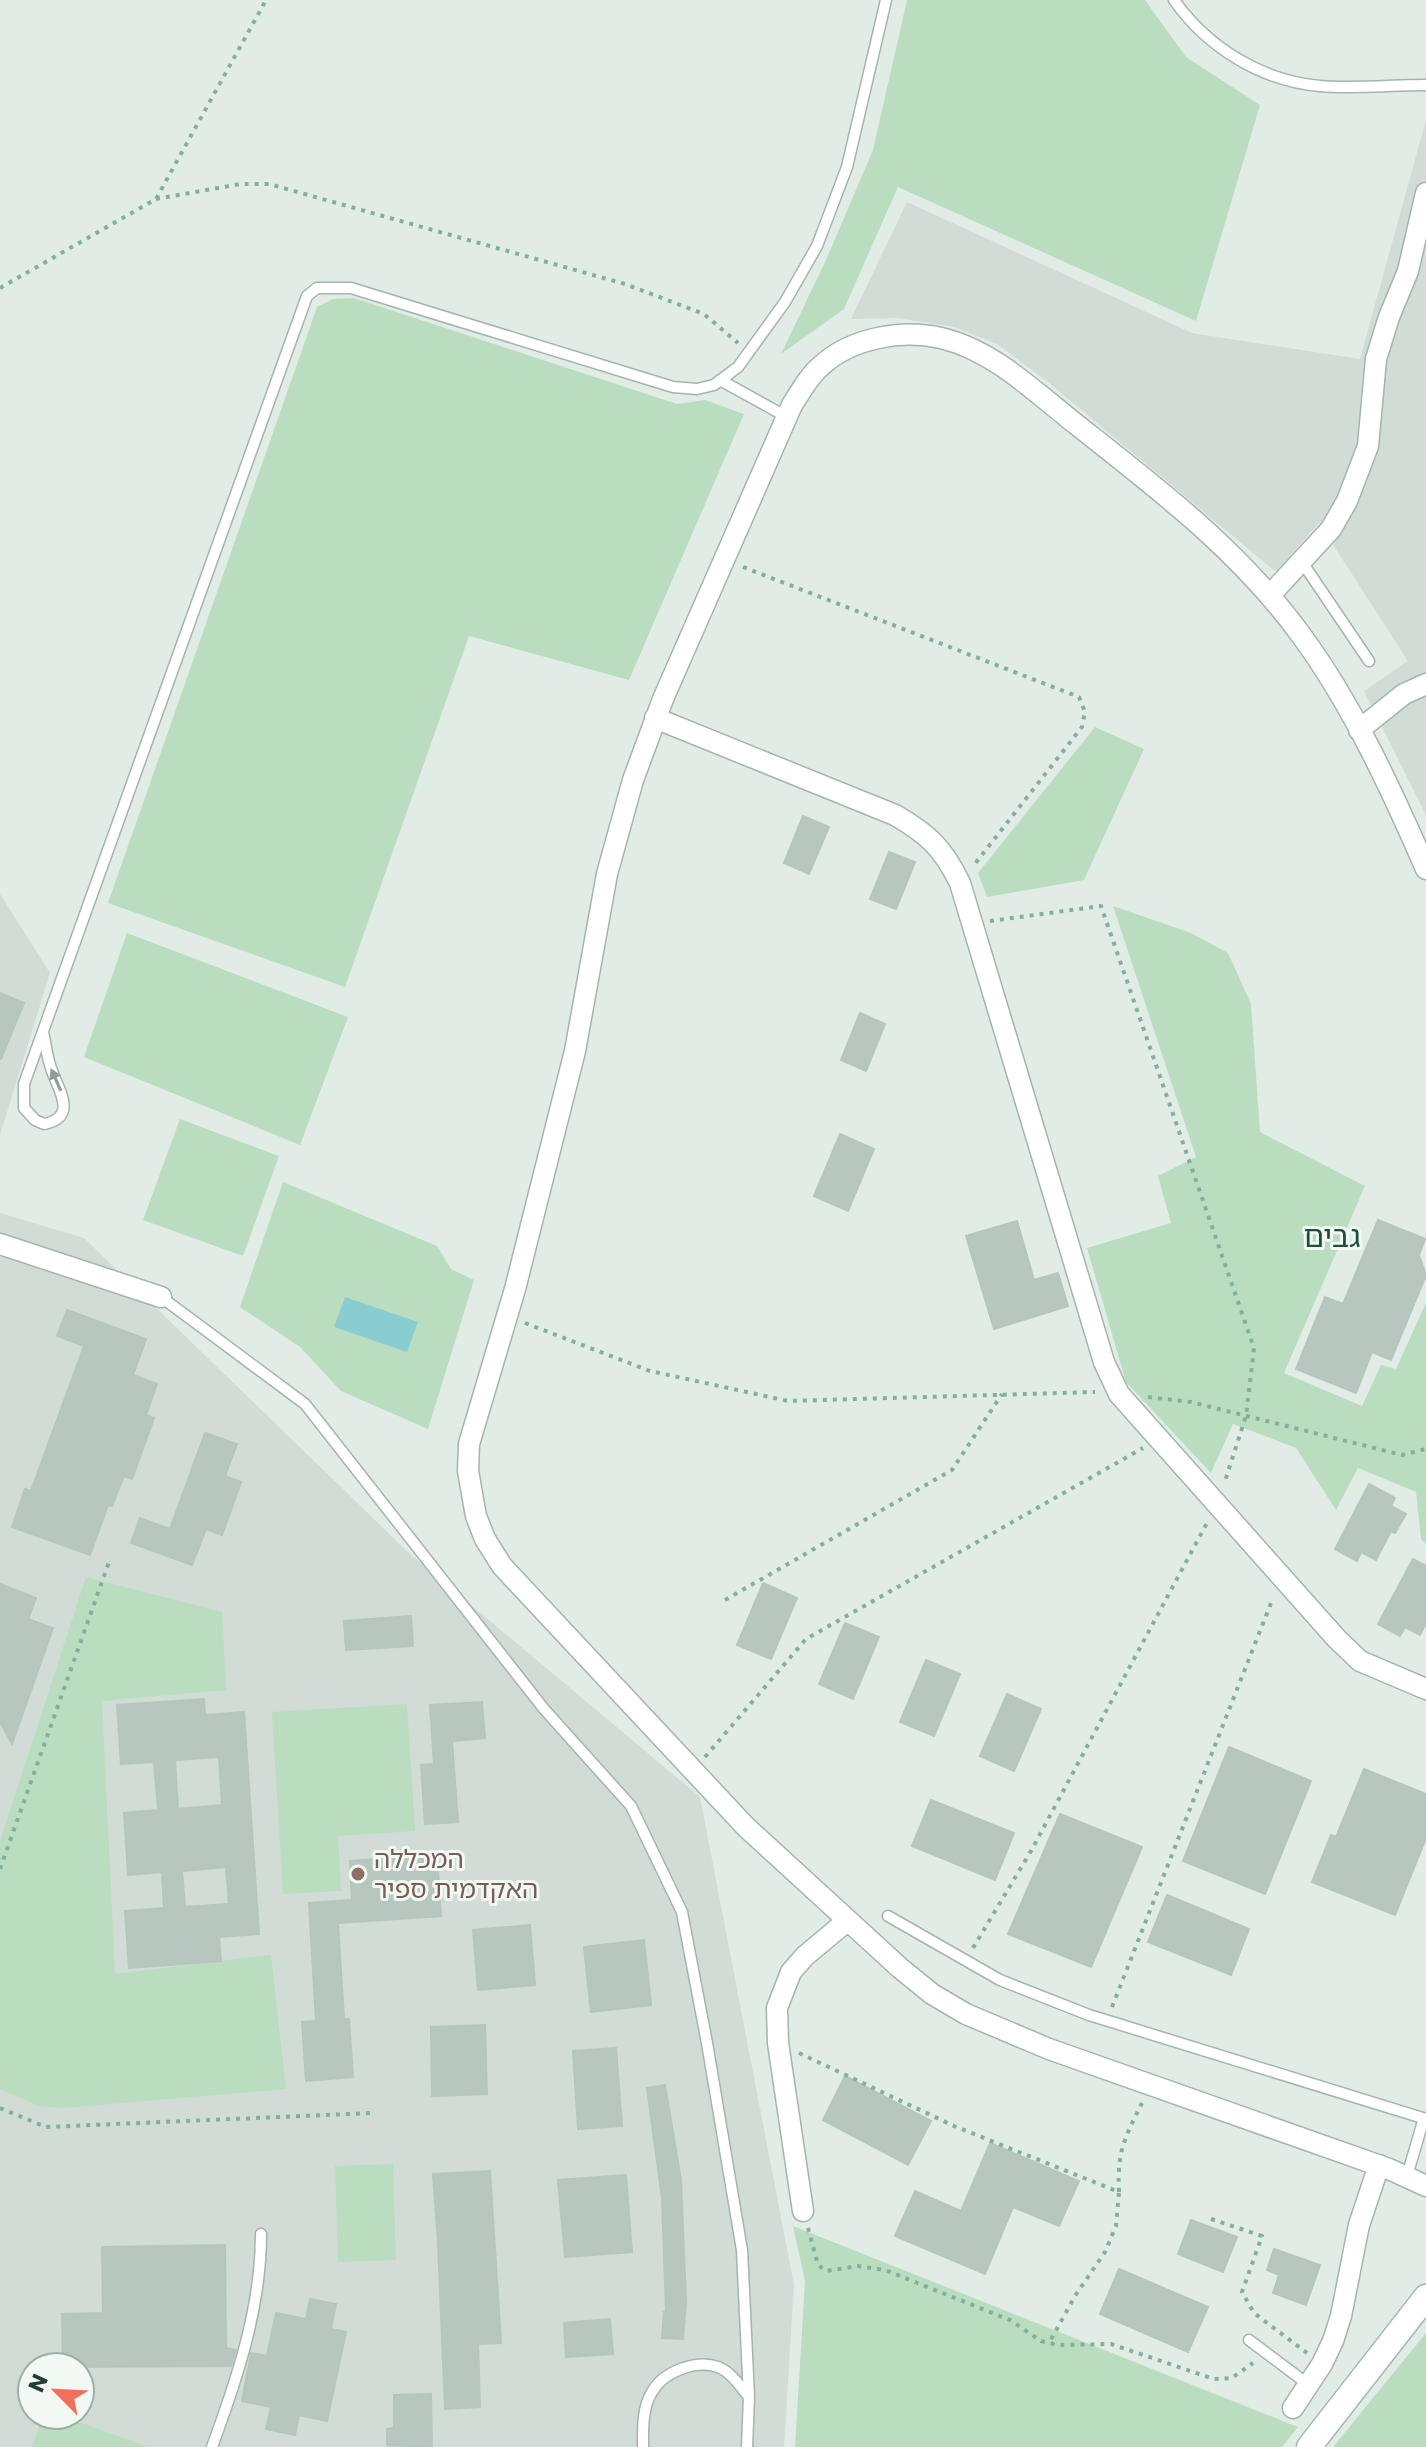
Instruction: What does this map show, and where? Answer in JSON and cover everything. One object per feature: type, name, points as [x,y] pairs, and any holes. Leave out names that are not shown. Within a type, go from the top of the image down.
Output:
[{"type":"main road","points":[[1309,2447],[1426,2297]]},
{"type":"street","points":[[1271,594],[1331,529],[1347,501],[1368,446],[1376,359],[1408,271],[1426,193]]},
{"type":"street","points":[[1426,869],[1359,730],[1304,638],[1271,594],[1193,517],[1007,370],[964,345],[939,337],[908,334],[879,337],[847,349],[822,365],[787,417],[655,718],[633,780],[607,874],[575,1051],[469,1444],[468,1471],[476,1516],[485,1539],[502,1566],[746,1827],[847,1921],[932,1994],[966,2014],[1049,2049],[1379,2165],[1426,2186]]},
{"type":"street","points":[[1359,730],[1404,694],[1426,684]]},
{"type":"street","points":[[655,718],[895,815],[924,832],[947,856],[960,883],[1104,1362],[1119,1394],[1281,1578],[1360,1661],[1426,1689]]},
{"type":"street","points":[[0,1244],[161,1297]]},
{"type":"street","points":[[803,2211],[778,2043],[777,2008],[791,1972],[805,1956],[847,1921]]},
{"type":"street","points":[[1293,2408],[1322,2364],[1341,2316],[1359,2225],[1379,2165]]},
{"type":"lane","points":[[43,1032],[52,1071],[64,1097],[59,1118],[44,1124],[35,1120],[24,1108],[24,1084],[307,296],[317,288],[351,288],[673,387],[697,389],[714,385],[738,367],[785,302],[829,220],[847,167],[886,0]]},
{"type":"lane","points":[[1174,0],[1184,14],[1234,58],[1266,73],[1321,87],[1426,85]]},
{"type":"lane","points":[[720,380],[787,417]]},
{"type":"lane","points":[[1302,562],[1369,661]]},
{"type":"lane","points":[[161,1297],[305,1404],[544,1709],[631,1806],[682,1912],[707,2043],[742,2250],[749,2397],[747,2447]]},
{"type":"lane","points":[[888,1916],[1000,1980],[1036,1996],[1425,2118],[1407,2176]]},
{"type":"lane","points":[[212,2447],[239,2375],[261,2271],[261,2234]]},
{"type":"lane","points":[[1249,2340],[1309,2385]]},
{"type":"lane","points":[[643,2447],[644,2417],[651,2392],[668,2374],[688,2367],[715,2366],[731,2375],[749,2397]]},
{"type":"path","points":[[156,199],[266,0]]},
{"type":"path","points":[[0,288],[156,199],[240,184],[269,184],[625,284],[704,314],[749,352]]},
{"type":"path","points":[[724,560],[1079,697],[1085,712],[1082,727],[960,883]]},
{"type":"path","points":[[506,1316],[650,1371],[788,1401],[1084,1391],[1191,1402],[1402,1455],[1426,1449]]},
{"type":"path","points":[[725,1600],[952,1470],[1002,1394]]},
{"type":"path","points":[[693,1771],[806,1639],[1157,1440]]},
{"type":"path","points":[[0,1869],[109,1562]]},
{"type":"path","points":[[1107,2020],[1281,1578]]},
{"type":"path","points":[[778,2043],[954,2126],[1119,2192]]},
{"type":"path","points":[[1049,2343],[1075,2296],[1105,2252],[1116,2226],[1118,2162],[1123,2140],[1151,2085]]},
{"type":"path","points":[[0,2108],[46,2127],[372,2113]]},
{"type":"path","points":[[803,2211],[818,2265],[826,2271],[858,2266],[885,2270],[1010,2320],[1041,2341],[1057,2345],[1111,2344],[1214,2379],[1232,2378],[1265,2352]]},
{"type":"path","points":[[1211,2219],[1262,2236],[1242,2292],[1254,2313],[1322,2364]]},
{"type":"shaded area","points":[[1426,120],[1426,815],[1364,691],[1408,661],[1319,523],[1276,572],[1049,383],[997,344],[954,327],[898,318],[851,319],[907,202],[1192,333],[1360,359]]},
{"type":"shaded area","points":[[0,894],[50,973],[0,1135]]},
{"type":"shaded area","name":"המכללה האקדמית ספיר","points":[[0,1213],[84,1238],[409,1553],[700,1797],[794,2285],[784,2447],[0,2447]]},
{"type":"green space","points":[[907,0],[1145,0],[1186,57],[1260,105],[1196,321],[898,187],[844,309],[781,354],[873,150]]},
{"type":"green space","points":[[354,298],[677,404],[705,400],[744,414],[629,680],[469,636],[345,987],[108,903],[317,307],[333,299]]},
{"type":"green space","points":[[1095,727],[1144,749],[1084,880],[987,897],[978,873]]},
{"type":"green space","points":[[1113,906],[1191,933],[1228,953],[1251,1004],[1260,1132],[1365,1186],[1284,1373],[1362,1406],[1381,1365],[1396,1369],[1426,1303],[1426,1544],[1421,1539],[1416,1492],[1358,1468],[1336,1510],[1296,1448],[1233,1424],[1211,1473],[1126,1382],[1087,1248],[1171,1223],[1158,1176],[1196,1157]]},
{"type":"green space","points":[[127,933],[348,1017],[300,1145],[84,1057]]},
{"type":"green space","points":[[180,1119],[279,1156],[243,1256],[143,1220]]},
{"type":"green space","points":[[283,1182],[437,1246],[451,1269],[474,1280],[428,1429],[341,1391],[300,1347],[240,1307]]},
{"type":"green space","points":[[86,1577],[222,1612],[226,1690],[102,1701],[115,1974],[271,1955],[286,2089],[64,2108],[39,2106],[0,2089],[0,1841]]},
{"type":"green space","points":[[407,1704],[415,1831],[338,1836],[341,1891],[283,1894],[272,1712]]},
{"type":"green space","points":[[393,2164],[396,2260],[338,2262],[335,2166]]},
{"type":"green space","points":[[793,2226],[1298,2427],[1282,2447],[795,2447],[805,2281]]},
{"type":"green space","points":[[1426,2333],[1426,2447],[1333,2447]]},
{"type":"green space","points":[[96,2428],[148,2447],[32,2447],[38,2431],[96,2431]]},
{"type":"water","points":[[345,1297],[418,1322],[407,1352],[334,1327]]},
{"type":"building","points":[[803,816],[829,827],[809,874],[784,863]]},
{"type":"building","points":[[889,852],[915,862],[896,909],[870,899]]},
{"type":"building","points":[[0,993],[24,1003],[1,1059],[0,1059]]},
{"type":"building","points":[[860,1013],[885,1024],[866,1071],[841,1060]]},
{"type":"building","points":[[840,1134],[874,1149],[848,1211],[814,1196]]},
{"type":"building","points":[[1378,1220],[1425,1239],[1419,1255],[1426,1275],[1391,1360],[1372,1352],[1356,1393],[1296,1369],[1325,1297],[1343,1304]]},
{"type":"building","points":[[1017,1221],[1034,1280],[1058,1273],[1068,1306],[994,1329],[966,1236]]},
{"type":"building","points":[[67,1310],[146,1339],[133,1375],[157,1384],[146,1415],[154,1418],[132,1479],[124,1476],[112,1506],[108,1505],[90,1555],[12,1527],[25,1489],[31,1491],[84,1346],[57,1336]]},
{"type":"building","points":[[205,1433],[237,1444],[225,1476],[241,1482],[222,1535],[206,1529],[192,1565],[131,1543],[140,1518],[170,1529]]},
{"type":"building","points":[[1369,1484],[1395,1498],[1391,1506],[1406,1514],[1395,1533],[1391,1531],[1376,1560],[1361,1552],[1357,1561],[1335,1549]]},
{"type":"building","points":[[1413,1559],[1426,1566],[1426,1623],[1420,1635],[1405,1627],[1400,1636],[1378,1624]]},
{"type":"building","points":[[763,1583],[797,1598],[771,1659],[737,1645]]},
{"type":"building","points":[[0,1584],[36,1598],[28,1619],[53,1628],[12,1744],[0,1722]]},
{"type":"building","points":[[411,1616],[413,1646],[346,1650],[344,1621]]},
{"type":"building","points":[[845,1623],[879,1637],[853,1699],[819,1684]]},
{"type":"building","points":[[926,1660],[960,1674],[934,1736],[900,1722]]},
{"type":"building","points":[[1007,1694],[1041,1709],[1014,1771],[980,1756]]},
{"type":"building","points":[[204,1699],[205,1715],[244,1712],[259,1934],[219,1937],[221,1961],[129,1968],[125,1911],[164,1908],[162,1872],[128,1875],[124,1813],[158,1810],[154,1762],[121,1764],[117,1705]],"holes":[[[219,1757],[222,1805],[178,1809],[175,1760]],[[226,1867],[229,1904],[185,1907],[182,1871]]]},
{"type":"building","points":[[482,1702],[485,1738],[452,1741],[458,1822],[425,1824],[421,1765],[434,1764],[430,1705]]},
{"type":"building","points":[[1229,1747],[1311,1781],[1265,1894],[1183,1861]]},
{"type":"building","points":[[1364,1769],[1426,1794],[1426,1838],[1395,1915],[1312,1882],[1331,1835],[1336,1837]]},
{"type":"building","points":[[931,1800],[1014,1833],[995,1880],[912,1846]]},
{"type":"building","points":[[1060,1814],[1142,1847],[1091,1967],[1008,1934]]},
{"type":"building","points":[[437,1855],[441,1916],[338,1923],[344,2019],[349,2019],[353,2077],[306,2081],[302,2022],[316,2021],[309,1903],[352,1900],[350,1861]]},
{"type":"building","points":[[1167,1895],[1249,1929],[1231,1975],[1148,1942]]},
{"type":"building","points":[[530,1925],[535,1985],[478,1990],[473,1930]]},
{"type":"building","points":[[644,1940],[651,2005],[591,2012],[584,1947]]},
{"type":"building","points":[[485,2025],[487,2094],[432,2096],[431,2027]]},
{"type":"building","points":[[616,2048],[622,2126],[578,2129],[573,2051]]},
{"type":"building","points":[[845,2076],[931,2121],[908,2165],[823,2120]]},
{"type":"building","points":[[665,2085],[681,2180],[686,2302],[683,2339],[662,2338],[666,2312],[662,2198],[647,2088]]},
{"type":"building","points":[[990,2143],[1079,2181],[1059,2226],[1013,2207],[985,2274],[895,2236],[915,2191],[961,2211]]},
{"type":"building","points":[[490,2171],[501,2343],[478,2344],[480,2407],[445,2409],[433,2174]]},
{"type":"building","points":[[626,2175],[632,2252],[565,2257],[558,2180]]},
{"type":"building","points":[[1191,2220],[1237,2237],[1223,2272],[1178,2254]]},
{"type":"building","points":[[225,2245],[226,2348],[236,2350],[231,2366],[96,2367],[96,2351],[63,2351],[62,2314],[103,2313],[102,2247]]},
{"type":"building","points":[[1274,2249],[1320,2265],[1306,2305],[1273,2293],[1279,2275],[1267,2270]]},
{"type":"building","points":[[1119,2269],[1208,2307],[1188,2352],[1100,2314]]},
{"type":"building","points":[[310,2299],[336,2304],[331,2329],[346,2332],[327,2421],[299,2415],[295,2435],[266,2429],[271,2407],[242,2401],[251,2353],[267,2356],[276,2313],[306,2319]]},
{"type":"building","points":[[610,2319],[613,2354],[566,2357],[564,2323]]},
{"type":"building","points":[[431,2394],[432,2447],[387,2445],[387,2429],[394,2428],[394,2395]]},
{"type":"place","name":"המכללה האקדמית ספיר","points":[[358,1874]]},
{"type":"district","name":"גבים","points":[[1332,1237]]}]
